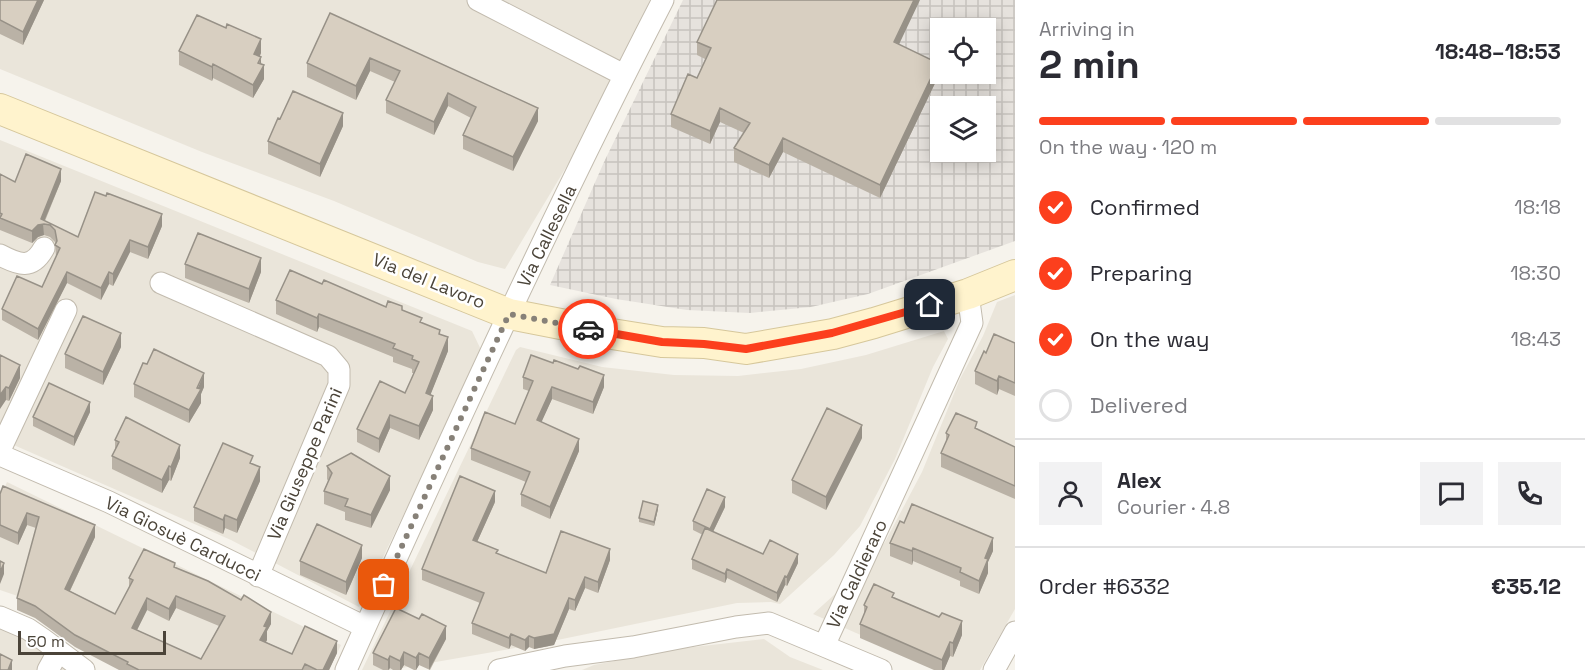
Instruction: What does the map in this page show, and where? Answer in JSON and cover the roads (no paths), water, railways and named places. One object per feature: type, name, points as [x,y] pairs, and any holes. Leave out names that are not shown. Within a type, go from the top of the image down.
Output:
[{"type":"street","points":[[478,0],[624,75]]},
{"type":"street","name":"Via Callesella","points":[[346,670],[509,314],[624,75],[663,0]]},
{"type":"street","name":"Via del Lavoro","points":[[0,109],[509,314],[612,334],[662,342],[746,349],[832,333],[968,294],[1015,275]]},
{"type":"street","points":[[0,255],[18,264],[28,264],[38,258],[44,248]]},
{"type":"street","name":"Via Giuseppe Parini","points":[[160,284],[328,356],[339,369],[339,385],[258,576]]},
{"type":"street","name":"Via Caldieraro","points":[[499,670],[565,656],[633,647],[769,623],[824,646],[972,323],[968,294]]},
{"type":"street","points":[[0,450],[66,310]]},
{"type":"street","name":"Via Giosuè Carducci","points":[[0,455],[109,502],[365,627]]},
{"type":"street","points":[[0,617],[28,629],[53,661],[84,670]]},
{"type":"street","points":[[994,670],[1015,632]]},
{"type":"street","points":[[824,646],[881,670]]}]
